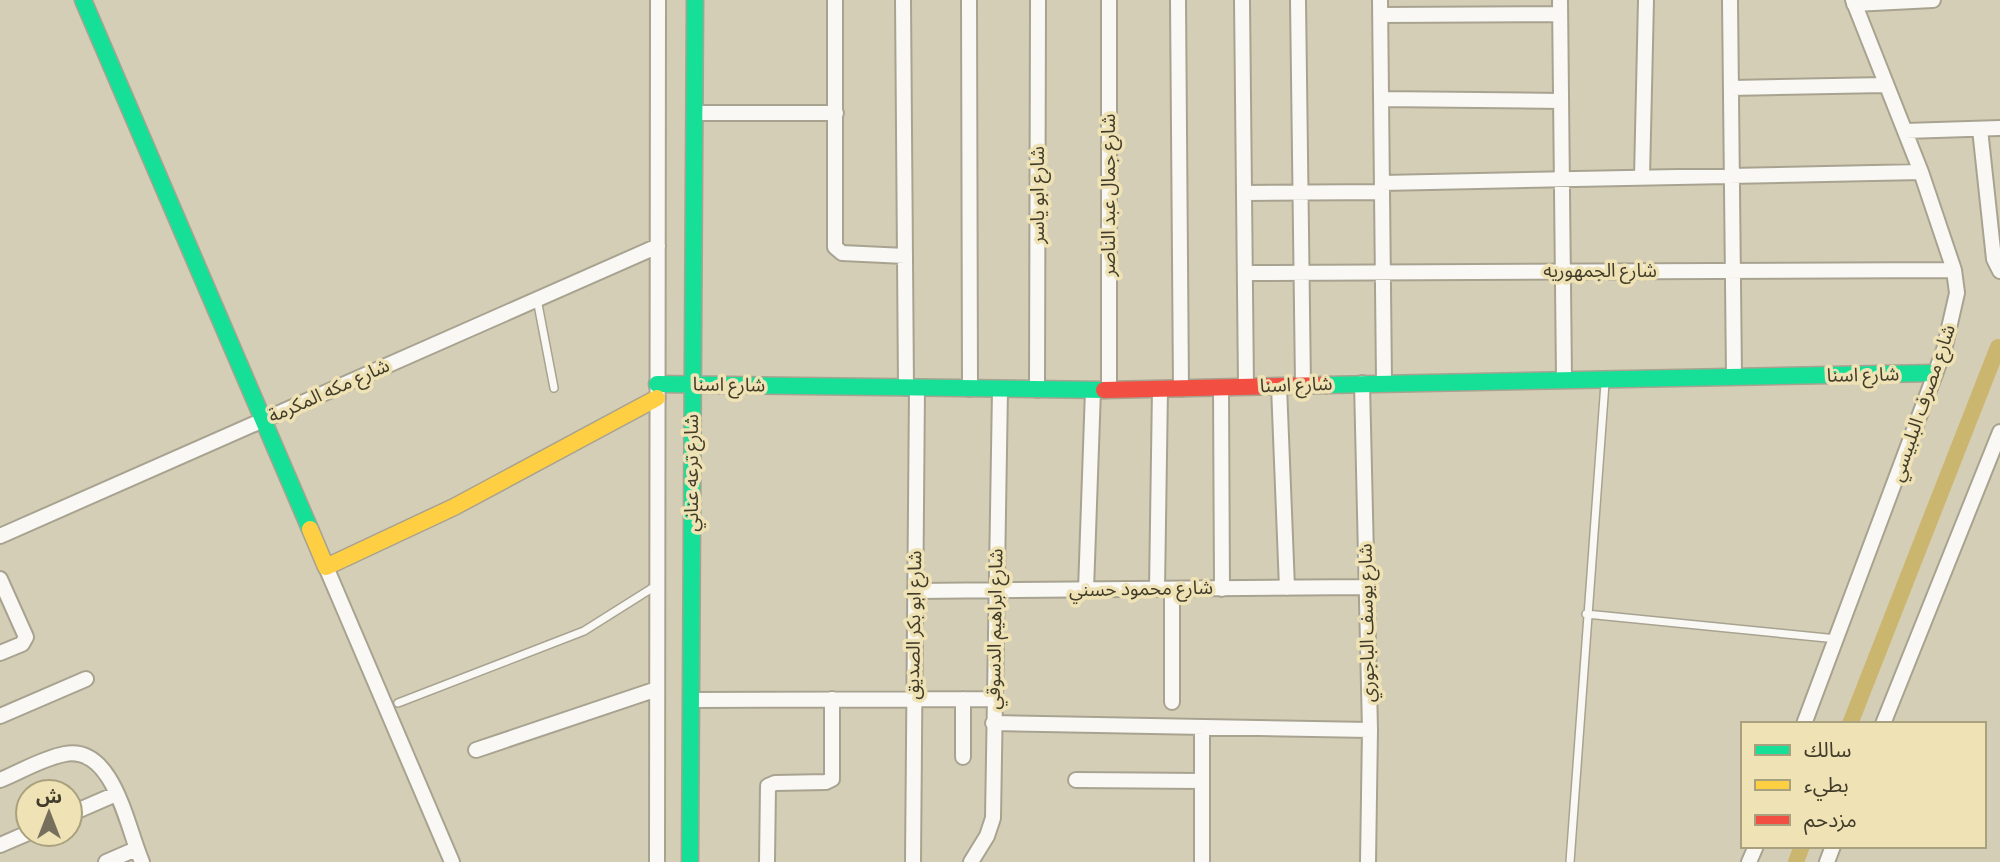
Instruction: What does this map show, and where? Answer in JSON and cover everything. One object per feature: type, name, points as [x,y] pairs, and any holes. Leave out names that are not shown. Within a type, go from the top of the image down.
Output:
[{"type":"street","points":[[83,0],[452,862]]},
{"type":"street","name":"شارع ترعه عناني","points":[[657,862],[658,0]]},
{"type":"street","name":"شارع ترعه عناني","points":[[690,862],[695,0]]},
{"type":"street","points":[[835,0],[835,247],[842,253],[905,256]]},
{"type":"street","name":"شارع ابو بكر الصديق","points":[[903,0],[905,256],[912,388],[915,591],[912,699],[913,862]]},
{"type":"street","points":[[969,0],[970,389]]},
{"type":"street","name":"شارع ابو ياسر","points":[[1037,390],[1038,0]]},
{"type":"street","name":"شارع جمال عبد الناصر","points":[[1086,590],[1101,390],[1109,0]]},
{"type":"street","points":[[1178,0],[1181,389]]},
{"type":"street","points":[[1242,0],[1246,387]]},
{"type":"street","points":[[1298,0],[1303,385]]},
{"type":"street","points":[[1642,177],[1646,0]]},
{"type":"street","points":[[1730,0],[1734,377]]},
{"type":"street","points":[[1854,2],[1933,0]]},
{"type":"street","name":"شارع مصرف البلبيسي","points":[[1805,722],[1935,373],[1953,319],[1957,293],[1954,270],[1921,172],[1854,2]]},
{"type":"street","points":[[1384,382],[1380,8],[1560,7],[1564,379]]},
{"type":"street","points":[[1731,88],[1886,85]]},
{"type":"street","points":[[1381,99],[1561,101]]},
{"type":"street","points":[[696,113],[836,113]]},
{"type":"street","points":[[1905,131],[2000,128]]},
{"type":"street","points":[[1980,129],[1994,259],[2000,271]]},
{"type":"street","points":[[1244,193],[1562,179],[1921,172]]},
{"type":"street","name":"شارع مكه المكرمة","points":[[0,536],[658,246]]},
{"type":"street","name":"شارع الجمهوريه","points":[[1245,273],[1954,270]]},
{"type":"street","name":"شارع اسنا","points":[[657,391],[693,385],[1101,390],[1384,382],[1935,373]]},
{"type":"street","name":"شارع يوسف الباجوري","points":[[1362,383],[1370,730],[1368,862]]},
{"type":"street","points":[[1279,386],[1287,588]]},
{"type":"street","points":[[1221,388],[1222,589]]},
{"type":"street","points":[[1157,589],[1160,389]]},
{"type":"street","name":"شارع ابراهيم الدسوقي","points":[[971,862],[987,836],[993,818],[1000,390]]},
{"type":"street","points":[[326,567],[454,507],[657,391]]},
{"type":"street","points":[[1884,722],[2000,432]]},
{"type":"street","points":[[0,579],[26,637],[22,644],[0,653]]},
{"type":"street","name":"شارع محمود حسني","points":[[915,591],[1366,587]]},
{"type":"street","points":[[1172,589],[1172,702]]},
{"type":"street","points":[[0,716],[86,679]]},
{"type":"street","points":[[476,750],[657,689]]},
{"type":"street","points":[[767,862],[768,786],[775,783],[828,782],[832,779],[832,699]]},
{"type":"street","points":[[963,699],[963,757]]},
{"type":"street","points":[[691,700],[994,699]]},
{"type":"street","points":[[993,723],[1202,729],[1370,730]]},
{"type":"street","points":[[1202,729],[1202,862]]},
{"type":"street","points":[[0,780],[60,755],[76,753],[96,760],[104,767],[139,856],[106,862]]},
{"type":"street","points":[[1076,780],[1202,781]]},
{"type":"street","points":[[84,808],[116,794]]},
{"type":"lane","points":[[537,299],[554,388]]},
{"type":"lane","points":[[1570,862],[1605,378]]},
{"type":"lane","points":[[398,703],[584,631],[657,585]]},
{"type":"lane","points":[[1586,614],[1838,639]]},
{"type":"waterway","points":[[1851,722],[1998,347]]},
{"type":"waterway","points":[[1796,862],[1801,848]]},
{"type":"traffic: fast","points":[[83,0],[310,529]]},
{"type":"traffic: fast","points":[[690,862],[695,0]]},
{"type":"traffic: fast","points":[[1326,385],[1935,373]]},
{"type":"traffic: fast","points":[[657,384],[1104,390]]},
{"type":"traffic: slow","points":[[310,529],[326,567],[454,507],[657,398]]},
{"type":"traffic: jam","points":[[1104,390],[1326,385]]}]
